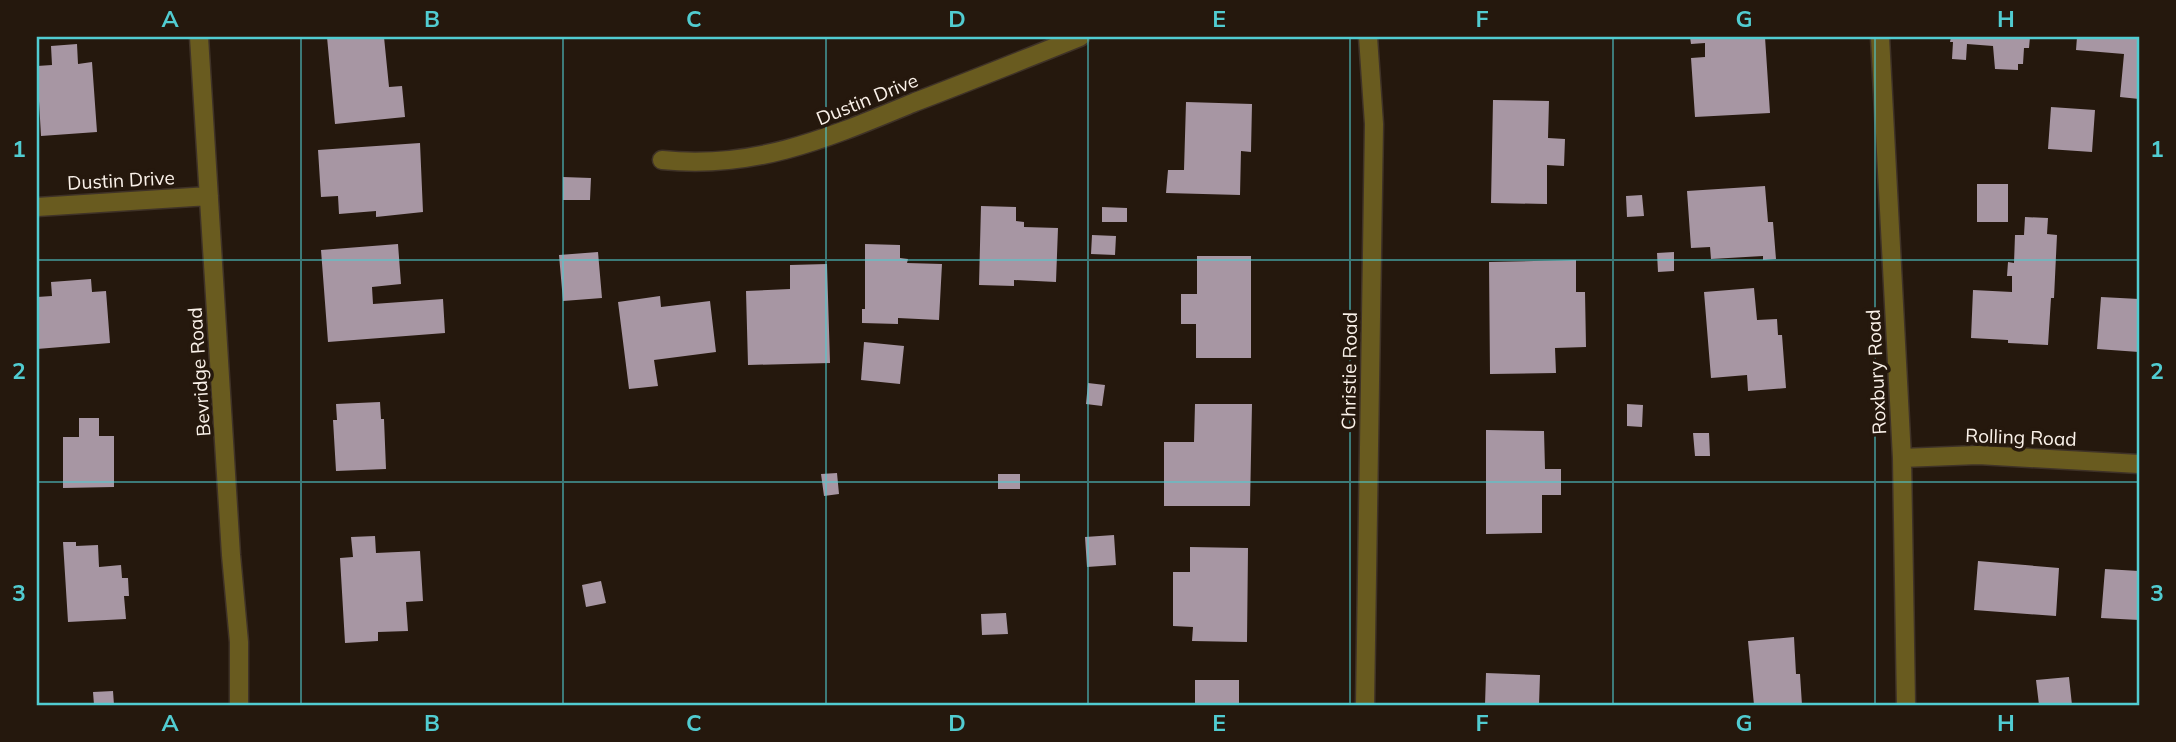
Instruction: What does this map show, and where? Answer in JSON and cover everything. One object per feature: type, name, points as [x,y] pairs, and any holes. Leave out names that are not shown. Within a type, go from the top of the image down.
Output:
[{"type":"street","name":"Bevridge Road","points":[[199,37],[231,555],[239,642],[239,705]]},
{"type":"street","name":"Dustin Drive","points":[[662,160],[692,163],[738,160],[819,141],[1080,37]]},
{"type":"street","name":"Christie Road","points":[[1365,705],[1374,124],[1368,37]]},
{"type":"street","name":"Roxbury Road","points":[[1880,37],[1902,458],[1906,705]]},
{"type":"street","name":"Dustin Drive","points":[[37,207],[209,197]]},
{"type":"street","name":"Rolling Road","points":[[1902,458],[1978,455],[2139,464]]},
{"type":"building","points":[[327,37],[384,37],[389,87],[402,86],[405,117],[335,124]]},
{"type":"building","points":[[1690,37],[1765,37],[1770,113],[1695,117],[1691,58],[1705,57],[1705,43],[1691,44]]},
{"type":"building","points":[[1951,37],[2030,37],[2029,48],[2024,48],[2023,64],[2018,64],[2018,70],[1995,69],[1993,46],[1967,44],[1966,60],[1952,59]]},
{"type":"building","points":[[2077,37],[2139,37],[2139,99],[2120,97],[2124,54],[2076,50]]},
{"type":"building","points":[[77,44],[78,64],[92,62],[97,132],[41,136],[37,66],[52,65],[51,46]]},
{"type":"building","points":[[1493,100],[1549,101],[1548,138],[1565,139],[1564,166],[1547,165],[1547,204],[1491,203]]},
{"type":"building","points":[[1186,102],[1252,104],[1251,152],[1241,151],[1240,195],[1166,193],[1168,170],[1184,170]]},
{"type":"building","points":[[2051,107],[2095,110],[2092,152],[2048,149]]},
{"type":"building","points":[[420,143],[423,212],[376,217],[376,211],[339,214],[338,196],[321,197],[318,150]]},
{"type":"building","points":[[563,177],[591,178],[590,200],[563,200]]},
{"type":"building","points":[[1977,184],[2008,184],[2008,222],[1977,222]]},
{"type":"building","points":[[1765,186],[1768,222],[1773,222],[1776,259],[1763,260],[1763,256],[1711,259],[1710,247],[1691,248],[1687,191]]},
{"type":"building","points":[[1642,195],[1644,216],[1627,217],[1626,196]]},
{"type":"building","points":[[981,206],[1016,207],[1016,221],[1024,222],[1024,227],[1058,228],[1056,282],[1014,280],[1014,286],[979,285]]},
{"type":"building","points":[[1102,207],[1127,208],[1127,222],[1102,222]]},
{"type":"building","points":[[2025,217],[2048,218],[2047,234],[2057,235],[2054,298],[2051,298],[2048,345],[1971,338],[1973,290],[2012,292],[2012,276],[2007,276],[2008,262],[2014,263],[2015,235],[2024,235]]},
{"type":"building","points":[[1092,235],[1116,236],[1115,255],[1091,254]]},
{"type":"building","points":[[398,244],[401,284],[372,287],[373,304],[443,299],[445,333],[328,342],[321,250]]},
{"type":"building","points":[[865,244],[900,245],[900,258],[908,259],[907,263],[942,264],[939,320],[898,318],[898,324],[862,323],[862,309],[865,309]]},
{"type":"building","points":[[598,252],[602,298],[563,301],[559,255]]},
{"type":"building","points":[[1674,252],[1674,271],[1658,272],[1657,253]]},
{"type":"building","points":[[1197,256],[1251,256],[1251,358],[1196,358],[1196,324],[1181,324],[1181,294],[1197,294]]},
{"type":"building","points":[[1576,260],[1576,292],[1585,292],[1586,347],[1555,348],[1556,373],[1490,374],[1489,262]]},
{"type":"building","points":[[827,264],[830,363],[748,365],[746,291],[790,289],[790,265]]},
{"type":"building","points":[[91,279],[92,292],[106,291],[110,343],[37,349],[37,297],[52,296],[51,282]]},
{"type":"building","points":[[1754,288],[1757,320],[1777,319],[1778,335],[1782,335],[1786,388],[1748,391],[1747,375],[1711,378],[1704,292]]},
{"type":"building","points":[[660,296],[661,307],[710,301],[716,352],[654,360],[658,386],[629,389],[618,302]]},
{"type":"building","points":[[2101,297],[2139,299],[2139,352],[2097,349]]},
{"type":"building","points":[[864,342],[904,346],[900,384],[861,380]]},
{"type":"building","points":[[1088,383],[1105,385],[1102,406],[1086,404]]},
{"type":"building","points":[[380,402],[381,419],[384,419],[386,469],[336,471],[333,420],[337,420],[336,404]]},
{"type":"building","points":[[1195,404],[1252,404],[1250,506],[1164,506],[1164,442],[1194,442]]},
{"type":"building","points":[[1627,404],[1643,405],[1642,427],[1627,426]]},
{"type":"building","points":[[79,418],[99,418],[99,436],[114,436],[114,487],[63,488],[63,437],[79,437]]},
{"type":"building","points":[[1486,430],[1544,431],[1545,469],[1561,469],[1561,495],[1542,495],[1542,533],[1486,534]]},
{"type":"building","points":[[1693,433],[1709,433],[1710,456],[1695,456]]},
{"type":"building","points":[[837,473],[839,494],[824,496],[821,474]]},
{"type":"building","points":[[998,474],[1020,474],[1020,489],[998,489]]},
{"type":"building","points":[[1114,535],[1116,565],[1087,567],[1085,537]]},
{"type":"building","points":[[375,536],[376,553],[420,551],[423,601],[406,602],[408,631],[378,632],[378,641],[345,643],[340,558],[353,557],[351,537]]},
{"type":"building","points":[[63,542],[76,542],[76,546],[98,545],[99,567],[121,565],[122,578],[128,578],[129,596],[124,596],[126,619],[68,622]]},
{"type":"building","points":[[1190,547],[1248,548],[1247,642],[1192,641],[1193,627],[1173,626],[1173,572],[1190,572]]},
{"type":"building","points":[[1978,561],[2059,568],[2056,616],[1974,610]]},
{"type":"building","points":[[2105,569],[2139,571],[2139,620],[2101,618]]},
{"type":"building","points":[[601,581],[606,603],[586,607],[582,585]]},
{"type":"building","points":[[1006,613],[1008,634],[982,635],[981,614]]},
{"type":"building","points":[[1794,637],[1796,674],[1800,674],[1802,705],[1754,705],[1748,641]]},
{"type":"building","points":[[1486,673],[1540,675],[1539,705],[1485,705]]},
{"type":"building","points":[[2069,677],[2072,705],[2039,705],[2036,680]]},
{"type":"building","points":[[1195,680],[1239,680],[1239,705],[1195,705]]},
{"type":"building","points":[[113,691],[114,705],[94,705],[93,692]]}]
